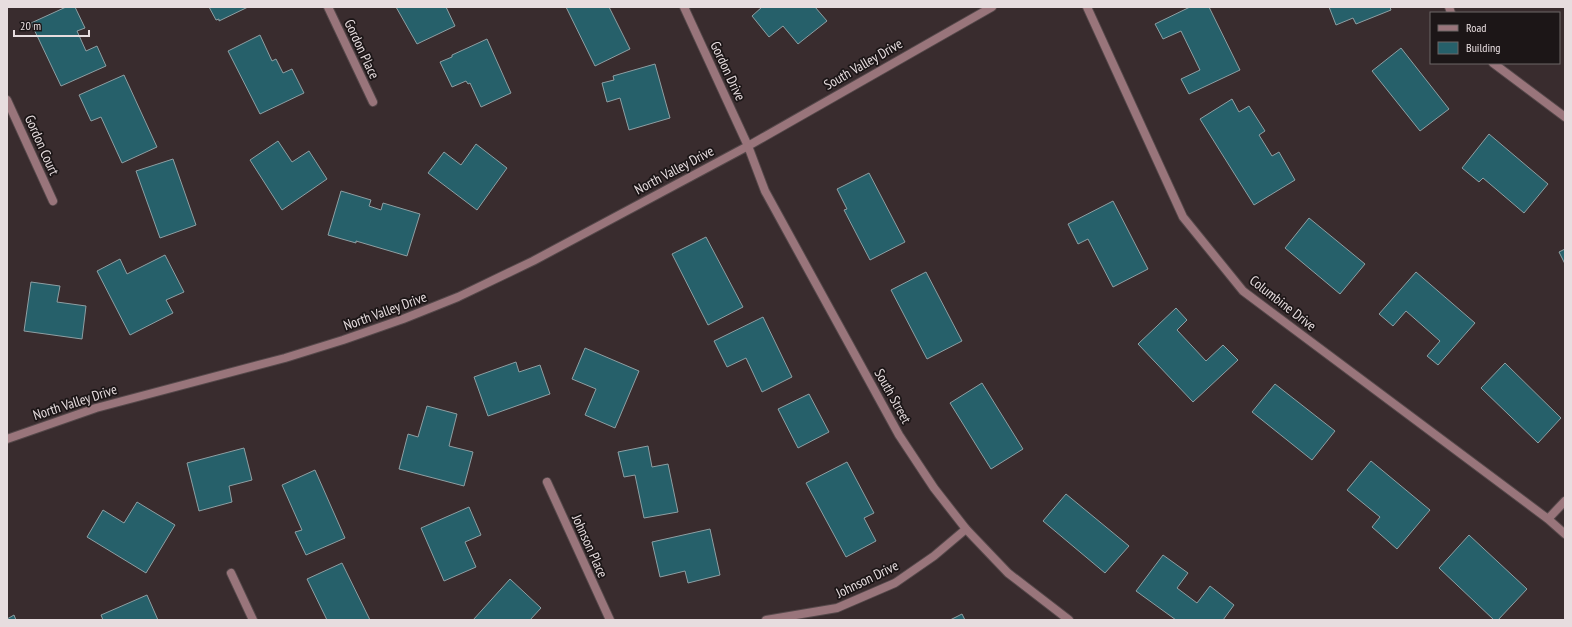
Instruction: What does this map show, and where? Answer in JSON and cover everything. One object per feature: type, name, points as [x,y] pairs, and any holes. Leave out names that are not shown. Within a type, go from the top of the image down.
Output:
[{"type":"street","name":"Gordon Place","points":[[328,7],[373,102]]},
{"type":"street","name":"Gordon Drive","points":[[684,7],[748,146]]},
{"type":"street","name":"South Valley Drive","points":[[748,146],[992,7]]},
{"type":"street","name":"Columbine Drive","points":[[1087,7],[1183,217],[1244,291],[1548,519],[1565,534]]},
{"type":"street","points":[[1494,64],[1565,117]]},
{"type":"street","name":"Gordon Court","points":[[7,100],[53,201]]},
{"type":"street","name":"North Valley Drive","points":[[7,439],[96,408],[285,358],[403,319],[458,297],[533,261],[748,146]]},
{"type":"street","name":"South Street","points":[[748,146],[765,191],[899,435],[929,482],[966,529],[1008,573],[1069,620]]},
{"type":"street","name":"Johnson Place","points":[[547,482],[610,620]]},
{"type":"street","points":[[1548,519],[1565,501]]},
{"type":"street","name":"Johnson Drive","points":[[766,620],[837,608],[895,583],[934,556],[966,529]]},
{"type":"street","points":[[231,573],[252,620]]},
{"type":"building","points":[[66,7],[75,7],[85,28],[77,31],[86,51],[97,46],[106,66],[61,86],[31,23]]},
{"type":"building","points":[[209,7],[248,7],[219,21],[219,19],[216,20]]},
{"type":"building","points":[[396,7],[446,7],[455,26],[417,44]]},
{"type":"building","points":[[566,7],[609,7],[630,49],[595,66]]},
{"type":"building","points":[[762,7],[815,7],[827,21],[798,44],[783,26],[769,37],[752,16]]},
{"type":"building","points":[[1190,7],[1209,7],[1240,70],[1189,94],[1181,79],[1200,70],[1181,31],[1163,39],[1155,24]]},
{"type":"building","points":[[1329,7],[1390,7],[1391,10],[1356,24],[1353,18],[1336,25]]},
{"type":"building","points":[[260,35],[272,61],[276,59],[283,73],[292,69],[304,93],[260,114],[228,51]]},
{"type":"building","points":[[487,39],[511,93],[481,107],[470,83],[468,84],[466,81],[452,87],[440,62]]},
{"type":"building","points":[[1401,48],[1449,109],[1420,131],[1372,71]]},
{"type":"building","points":[[655,64],[670,118],[629,130],[620,98],[607,102],[602,83],[614,80],[613,76]]},
{"type":"building","points":[[124,75],[157,147],[122,163],[101,117],[91,121],[79,95]]},
{"type":"building","points":[[1232,99],[1239,112],[1249,106],[1265,131],[1259,135],[1272,156],[1279,152],[1295,180],[1254,205],[1200,119]]},
{"type":"building","points":[[1489,134],[1548,184],[1524,213],[1483,178],[1479,182],[1462,168]]},
{"type":"building","points":[[278,141],[292,162],[309,151],[327,179],[282,210],[250,160]]},
{"type":"building","points":[[476,144],[507,168],[477,210],[428,173],[444,152],[461,165]]},
{"type":"building","points":[[173,159],[196,225],[160,238],[136,171]]},
{"type":"building","points":[[869,173],[905,242],[870,260],[844,210],[847,209],[837,189]]},
{"type":"building","points":[[341,191],[371,200],[369,206],[381,210],[383,203],[420,214],[407,256],[356,241],[356,243],[328,235]]},
{"type":"building","points":[[1113,201],[1148,269],[1113,287],[1088,239],[1078,244],[1068,224]]},
{"type":"building","points":[[1309,218],[1365,264],[1340,294],[1285,248]]},
{"type":"building","points":[[706,237],[743,307],[708,325],[672,254]]},
{"type":"building","points":[[1565,249],[1565,264],[1559,252]]},
{"type":"building","points":[[165,255],[184,292],[166,300],[173,313],[130,335],[97,271],[120,259],[127,274]]},
{"type":"building","points":[[926,272],[962,341],[927,359],[891,290]]},
{"type":"building","points":[[1416,272],[1475,323],[1438,365],[1427,356],[1440,341],[1406,311],[1393,326],[1379,314]]},
{"type":"building","points":[[31,282],[60,286],[57,302],[86,306],[82,339],[24,331]]},
{"type":"building","points":[[1176,308],[1187,320],[1177,330],[1206,361],[1223,345],[1238,360],[1193,402],[1138,344]]},
{"type":"building","points":[[763,317],[792,377],[762,392],[746,358],[727,367],[714,341]]},
{"type":"building","points":[[585,348],[639,371],[615,428],[585,415],[596,389],[572,379]]},
{"type":"building","points":[[516,362],[519,372],[540,365],[550,394],[488,416],[474,377]]},
{"type":"building","points":[[1505,363],[1561,418],[1538,443],[1481,388]]},
{"type":"building","points":[[982,383],[1023,449],[991,469],[950,403]]},
{"type":"building","points":[[1275,384],[1335,431],[1312,460],[1252,412]]},
{"type":"building","points":[[809,394],[829,432],[798,448],[778,409]]},
{"type":"building","points":[[427,406],[457,414],[449,446],[473,452],[464,486],[399,469],[408,434],[418,437]]},
{"type":"building","points":[[648,446],[652,467],[668,464],[678,512],[644,518],[635,475],[624,477],[618,452]]},
{"type":"building","points":[[244,448],[252,480],[229,486],[232,502],[199,511],[187,463]]},
{"type":"building","points":[[1371,461],[1430,510],[1397,549],[1372,527],[1380,517],[1347,490]]},
{"type":"building","points":[[847,462],[874,513],[864,518],[876,541],[846,557],[806,483]]},
{"type":"building","points":[[315,470],[345,538],[306,555],[295,532],[302,530],[282,485]]},
{"type":"building","points":[[1066,494],[1129,546],[1105,573],[1043,521]]},
{"type":"building","points":[[137,502],[175,525],[146,573],[87,537],[103,510],[124,523]]},
{"type":"building","points":[[469,507],[481,535],[465,542],[476,567],[444,581],[421,528]]},
{"type":"building","points":[[710,529],[720,575],[688,583],[685,571],[660,577],[652,542]]},
{"type":"building","points":[[1469,535],[1527,589],[1498,620],[1494,620],[1439,568]]},
{"type":"building","points":[[1163,555],[1188,573],[1177,588],[1197,603],[1210,586],[1234,605],[1223,620],[1176,620],[1136,591]]},
{"type":"building","points":[[342,563],[370,620],[327,620],[307,579]]},
{"type":"building","points":[[510,579],[541,608],[530,620],[473,620]]},
{"type":"building","points":[[147,595],[158,620],[103,620],[101,615]]},
{"type":"building","points":[[962,614],[965,620],[950,620]]},
{"type":"building","points":[[14,615],[16,620],[7,620],[7,619]]}]
